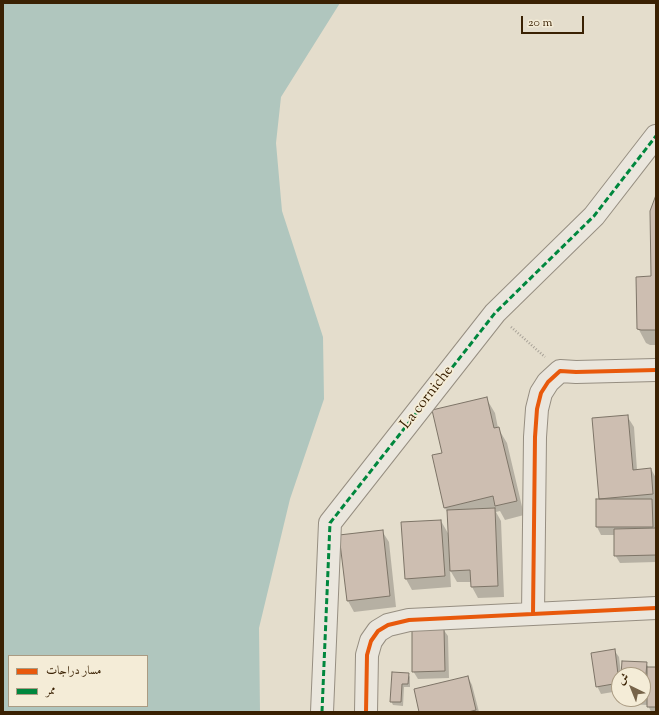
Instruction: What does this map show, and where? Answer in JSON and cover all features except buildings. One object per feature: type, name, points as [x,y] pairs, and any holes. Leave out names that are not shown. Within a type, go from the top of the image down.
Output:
[{"type":"street","name":"La corniche","points":[[322,712],[330,523],[495,313],[594,216],[656,136]]},
{"type":"street","points":[[533,614],[535,436],[537,409],[541,393],[548,382],[560,371],[656,370]]},
{"type":"street","points":[[366,712],[367,655],[371,641],[378,631],[388,624],[408,620],[656,608]]},
{"type":"path","points":[[495,313],[560,371]]},
{"type":"water","points":[[3,3],[340,3],[281,97],[276,143],[282,211],[323,337],[324,399],[290,499],[259,628],[260,712],[3,712]]},
{"type":"marked path","points":[[322,712],[330,523],[495,313],[594,216],[656,136]]},
{"type":"cycle path","points":[[533,614],[535,437],[537,409],[541,393],[548,382],[560,371],[656,370]]},
{"type":"cycle path","points":[[366,712],[367,655],[371,641],[378,631],[388,625],[409,620],[656,608]]}]
